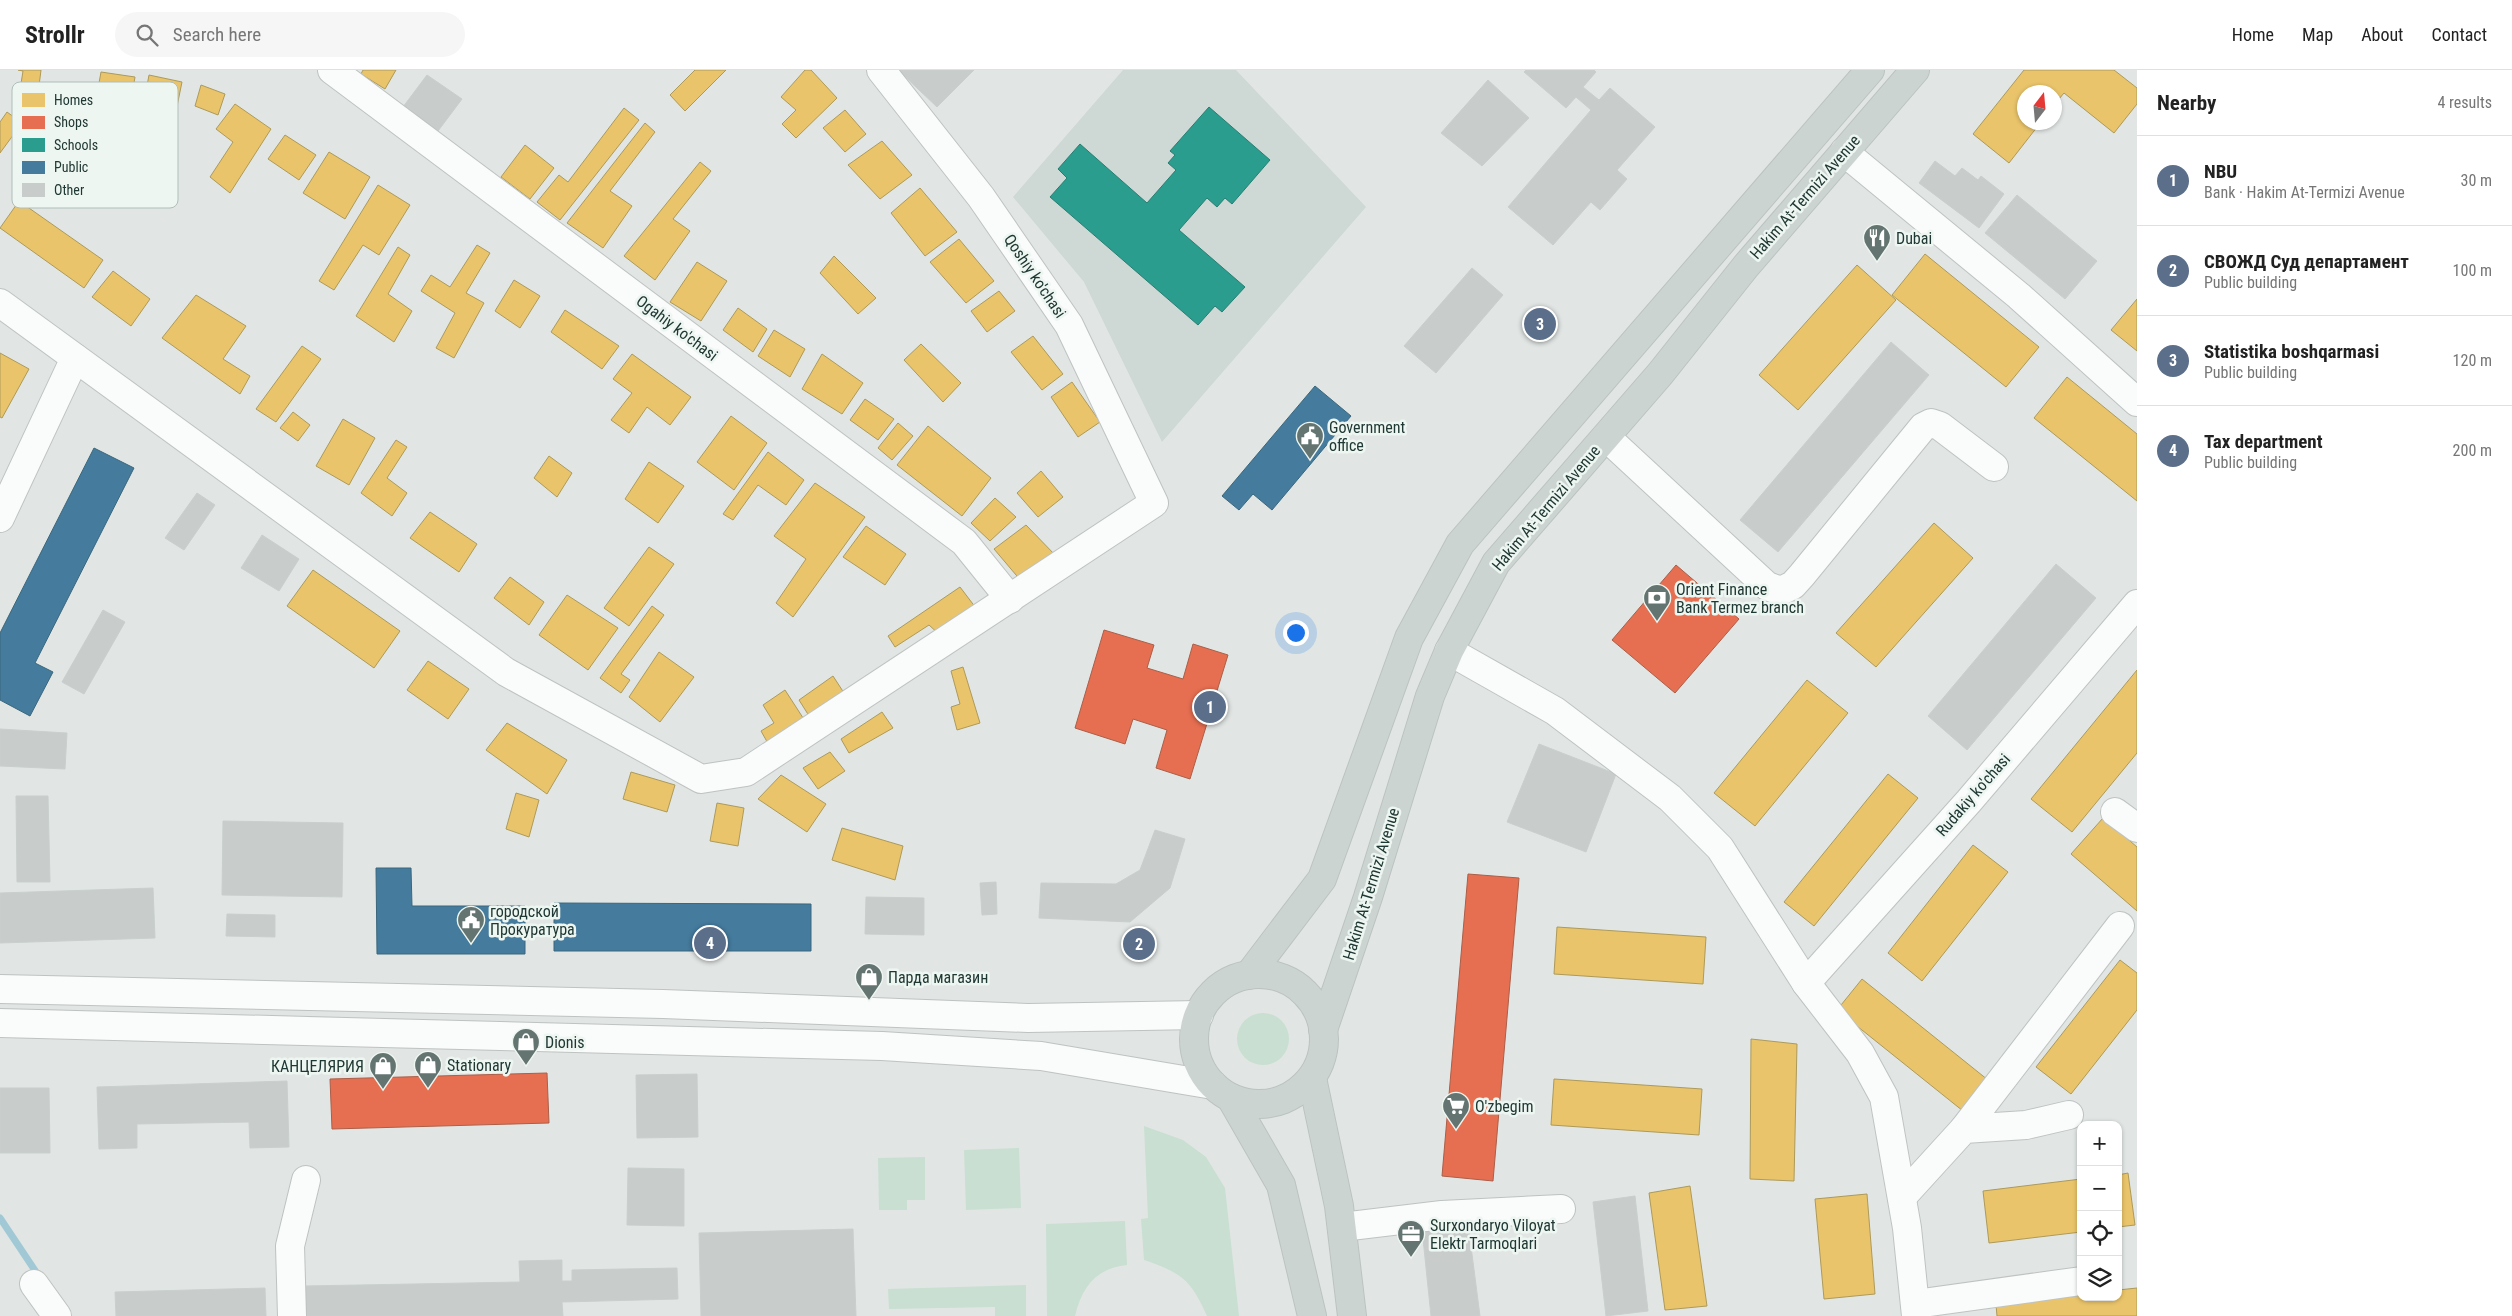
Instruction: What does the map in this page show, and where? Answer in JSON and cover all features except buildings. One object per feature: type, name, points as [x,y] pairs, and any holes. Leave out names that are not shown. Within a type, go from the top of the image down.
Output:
[{"type":"main road","name":"Hakim At-Termizi Avenue","points":[[1249,975],[1322,879],[1409,638],[1460,544],[1870,70]]},
{"type":"main road","name":"Hakim At-Termizi Avenue","points":[[1324,1030],[1368,897],[1430,696],[1449,651],[1496,563],[1660,374],[1746,266],[1915,70]]},
{"type":"main road","points":[[1222,1092],[1252,1104],[1275,1102],[1296,1093],[1312,1078],[1320,1063],[1324,1046],[1324,1030],[1318,1010],[1300,990],[1289,982],[1270,975],[1249,975],[1228,982],[1210,996],[1198,1015],[1194,1033],[1195,1052],[1201,1070],[1222,1092],[1281,1185],[1312,1316]]},
{"type":"main road","points":[[1312,1078],[1342,1227],[1352,1316]]},
{"type":"street","name":"Ogahiy ko'chasi","points":[[332,70],[964,542],[1010,599]]},
{"type":"street","name":"Qoshiy ko'chasi","points":[[881,70],[981,197],[1069,325],[1154,503],[1010,599]]},
{"type":"street","points":[[1844,152],[2019,296],[2137,402]]},
{"type":"street","points":[[0,302],[506,672],[701,779],[746,772],[1010,599]]},
{"type":"street","points":[[0,518],[75,358]]},
{"type":"street","points":[[1606,437],[1767,586],[1781,591],[1793,585],[1802,575],[1923,427],[1931,423],[1940,426],[1994,467]]},
{"type":"street","name":"Rudakiy ko'chasi","points":[[1806,983],[1968,801],[2137,604]]},
{"type":"street","points":[[1449,651],[1555,711],[1670,798],[1720,848],[1806,983],[1860,1053],[1884,1097],[1902,1198],[1915,1310],[2077,1282]]},
{"type":"street","points":[[2115,812],[2137,828]]},
{"type":"street","points":[[1902,1198],[1964,1129],[2120,926]]},
{"type":"street","points":[[0,989],[683,1005],[1028,1018],[1198,1015]]},
{"type":"street","points":[[0,1023],[882,1046],[1041,1056],[1222,1092]]},
{"type":"street","points":[[1964,1129],[2026,1125],[2069,1115]]},
{"type":"street","points":[[292,1316],[290,1246],[306,1180]]},
{"type":"street","points":[[1342,1227],[1442,1215],[1561,1209]]},
{"type":"street","points":[[34,1284],[58,1316]]},
{"type":"shaded area","points":[[1123,70],[1236,70],[1366,207],[1162,442],[1084,282],[1013,197]]},
{"type":"green space","points":[[1258,1013],[1268,1013],[1282,1020],[1289,1034],[1289,1044],[1282,1058],[1268,1065],[1258,1065],[1248,1061],[1241,1054],[1237,1044],[1237,1034],[1241,1024],[1248,1017]]},
{"type":"green space","points":[[1144,1126],[1183,1140],[1206,1157],[1225,1188],[1239,1316],[1207,1316],[1196,1294],[1184,1279],[1168,1269],[1144,1260],[1141,1219],[1148,1218]]},
{"type":"green space","points":[[1019,1148],[1021,1208],[966,1210],[964,1150]]},
{"type":"green space","points":[[925,1157],[925,1200],[907,1200],[907,1210],[879,1210],[878,1158]]},
{"type":"green space","points":[[1125,1221],[1127,1265],[1107,1270],[1092,1280],[1082,1296],[1075,1316],[1047,1316],[1046,1224]]},
{"type":"green space","points":[[1026,1285],[1026,1316],[995,1316],[995,1307],[889,1309],[888,1289]]},
{"type":"waterway","points":[[0,1218],[40,1278]]},
{"type":"place","name":"Dubai","points":[[1877,262]]},
{"type":"place","name":"Statistika boshqarmasi","points":[[1540,324]]},
{"type":"place","name":"Government office","points":[[1310,460]]},
{"type":"place","name":"Orient Finance Bank Termez branch","points":[[1657,622]]},
{"type":"place","name":"NBU","points":[[1210,707]]},
{"type":"place","name":"Tax department","points":[[710,943]]},
{"type":"place","name":"городской Прокуратура","points":[[471,944]]},
{"type":"place","name":"СВОЖД Суд департамент","points":[[1139,944]]},
{"type":"place","name":"Парда магазин","points":[[869,1001]]},
{"type":"place","name":"Dionis","points":[[526,1066]]},
{"type":"place","name":"Stationary","points":[[428,1089]]},
{"type":"place","name":"КАНЦЕЛЯРИЯ","points":[[383,1090]]},
{"type":"place","name":"O'zbegim","points":[[1456,1130]]},
{"type":"place","name":"Surxondaryo Viloyat Elektr Tarmoqlari","points":[[1411,1258]]}]
